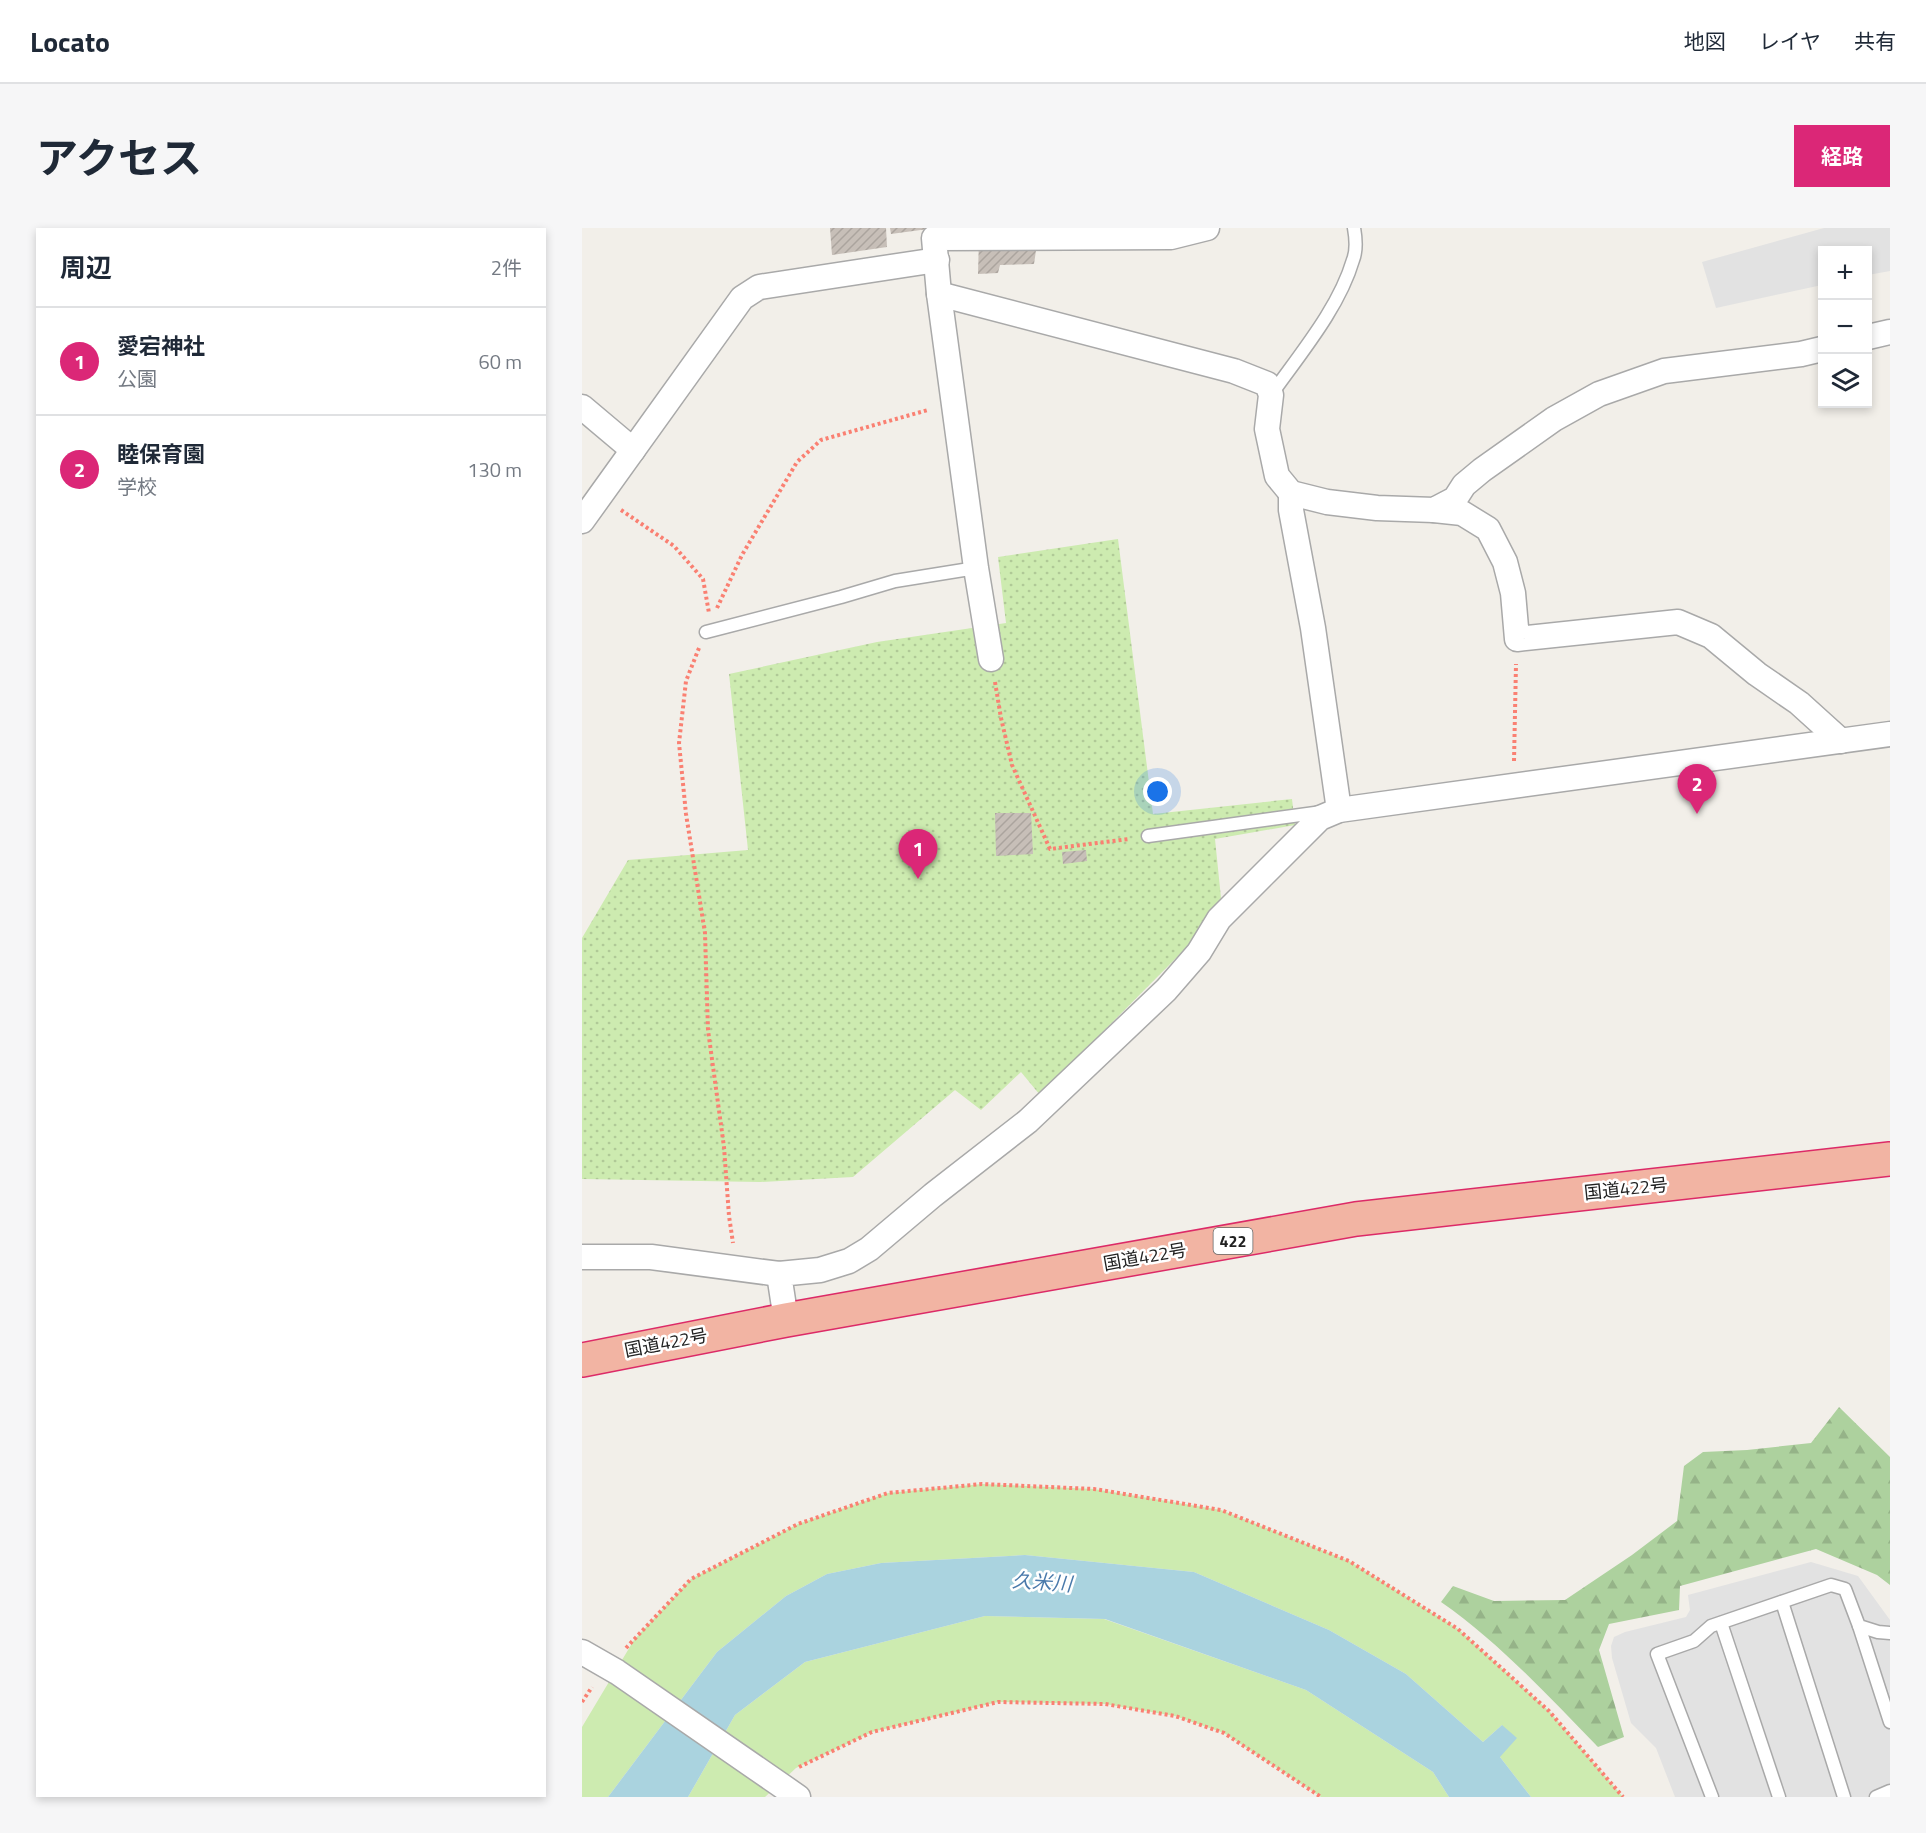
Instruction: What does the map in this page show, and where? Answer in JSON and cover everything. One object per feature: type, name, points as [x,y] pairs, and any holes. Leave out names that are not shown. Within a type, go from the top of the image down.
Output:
[{"type":"highway","name":"国道422号","points":[[582,1360],[786,1320],[1356,1220],[1890,1159]]},
{"type":"street","points":[[582,521],[742,298],[759,287],[935,242],[1171,237],[1207,228]]},
{"type":"street","points":[[935,242],[939,294],[976,568],[991,659]]},
{"type":"street","points":[[939,294],[1234,371],[1267,384],[1271,395],[1267,429],[1277,476],[1291,493],[1327,502],[1377,508],[1462,513],[1488,529],[1505,562],[1513,593],[1517,639],[1678,622],[1711,636],[1757,674],[1799,703],[1841,741]]},
{"type":"street","points":[[1872,336],[1890,332]]},
{"type":"street","points":[[1434,510],[1455,499],[1464,485],[1554,419],[1599,394],[1664,371],[1818,350]]},
{"type":"street","points":[[582,407],[633,450]]},
{"type":"street","points":[[1291,493],[1291,510],[1313,628],[1339,810]]},
{"type":"street","points":[[582,1257],[651,1257],[779,1274],[820,1270],[849,1262],[869,1249],[933,1195],[1028,1121],[1166,990],[1199,952],[1219,919],[1320,818],[1339,810],[1890,734]]},
{"type":"street","points":[[779,1274],[786,1320]]},
{"type":"street","points":[[582,1652],[616,1672],[780,1783]]},
{"type":"lane","points":[[1271,395],[1337,301],[1354,259],[1356,241],[1354,228]]},
{"type":"lane","points":[[706,632],[895,581],[976,568]]},
{"type":"lane","points":[[1148,836],[1339,810]]},
{"type":"lane","points":[[1712,1797],[1658,1654],[1694,1641],[1711,1626],[1832,1585],[1845,1589],[1890,1722]]},
{"type":"lane","points":[[1782,1602],[1844,1797]]},
{"type":"lane","points":[[1721,1623],[1779,1797]]},
{"type":"lane","points":[[1859,1626],[1890,1633]]},
{"type":"lane","points":[[1876,1797],[1890,1791]]},
{"type":"path","points":[[729,1216],[724,1147],[708,1030],[705,933],[686,814],[680,743],[686,681],[742,555],[797,462],[821,440],[954,403]]},
{"type":"path","points":[[599,496],[674,546],[703,579],[709,612],[706,632]]},
{"type":"path","points":[[1514,787],[1517,639]]},
{"type":"path","points":[[991,659],[1012,765],[1050,849],[1148,836]]},
{"type":"path","points":[[634,1641],[691,1579],[798,1524],[888,1493],[982,1484],[1094,1489],[1221,1510],[1349,1561],[1458,1629],[1549,1711],[1623,1797]]},
{"type":"path","points":[[780,1783],[796,1768],[872,1732],[998,1702],[1105,1704],[1175,1716],[1224,1732],[1321,1797]]},
{"type":"green space","points":[[1118,539],[1153,814],[1292,799],[1295,825],[1215,839],[1221,898],[1187,947],[1040,1095],[1021,1072],[981,1110],[955,1090],[853,1177],[760,1182],[582,1179],[582,938],[628,860],[748,850],[729,674],[877,642],[1006,623],[998,557]]},
{"type":"green space","points":[[1839,1407],[1890,1457],[1890,1585],[1877,1575],[1816,1549],[1680,1586],[1679,1610],[1609,1624],[1599,1650],[1624,1737],[1598,1747],[1504,1653],[1441,1602],[1453,1586],[1494,1601],[1565,1600],[1632,1555],[1677,1521],[1684,1466],[1703,1452],[1811,1443]]},
{"type":"green space","points":[[982,1484],[1094,1489],[1221,1510],[1349,1561],[1458,1629],[1549,1711],[1623,1797],[1531,1797],[1500,1757],[1502,1725],[1483,1742],[1406,1674],[1329,1630],[1194,1572],[1025,1555],[881,1563],[827,1574],[786,1596],[717,1652],[608,1797],[582,1797],[582,1727],[634,1640],[691,1579],[798,1524],[888,1493]]},
{"type":"green space","points":[[985,1616],[1104,1619],[1306,1690],[1433,1772],[1449,1797],[1321,1797],[1224,1733],[1175,1716],[1105,1704],[998,1702],[872,1732],[796,1768],[765,1797],[688,1797],[735,1715],[805,1662]]},
{"type":"shaded area","points":[[1824,228],[1890,228],[1890,271],[1872,274],[1872,246],[1818,246],[1818,286],[1716,308],[1702,262]]},
{"type":"shaded area","points":[[1811,1562],[1858,1576],[1890,1620],[1890,1797],[1675,1797],[1656,1748],[1631,1723],[1612,1658],[1611,1646],[1614,1637],[1625,1632],[1686,1617],[1690,1610],[1688,1595]]},
{"type":"water","name":"久米川","points":[[1025,1555],[1194,1572],[1329,1630],[1406,1674],[1483,1742],[1502,1725],[1517,1738],[1500,1757],[1531,1797],[1449,1797],[1433,1772],[1306,1690],[1105,1619],[985,1616],[805,1662],[735,1715],[688,1797],[608,1797],[717,1652],[786,1596],[827,1574],[881,1563]]},
{"type":"building","points":[[830,228],[886,228],[887,247],[832,255]]},
{"type":"building","points":[[890,228],[928,228],[928,229],[891,234]]},
{"type":"building","points":[[979,237],[1038,237],[1034,264],[1000,265],[998,273],[978,274]]},
{"type":"building","points":[[995,813],[1031,813],[1033,854],[996,856]]},
{"type":"building","points":[[1086,850],[1087,861],[1063,864],[1062,852]]},
{"type":"place","name":"睦保育園","points":[[1697,814]]},
{"type":"place","name":"愛宕神社","points":[[918,879]]}]
